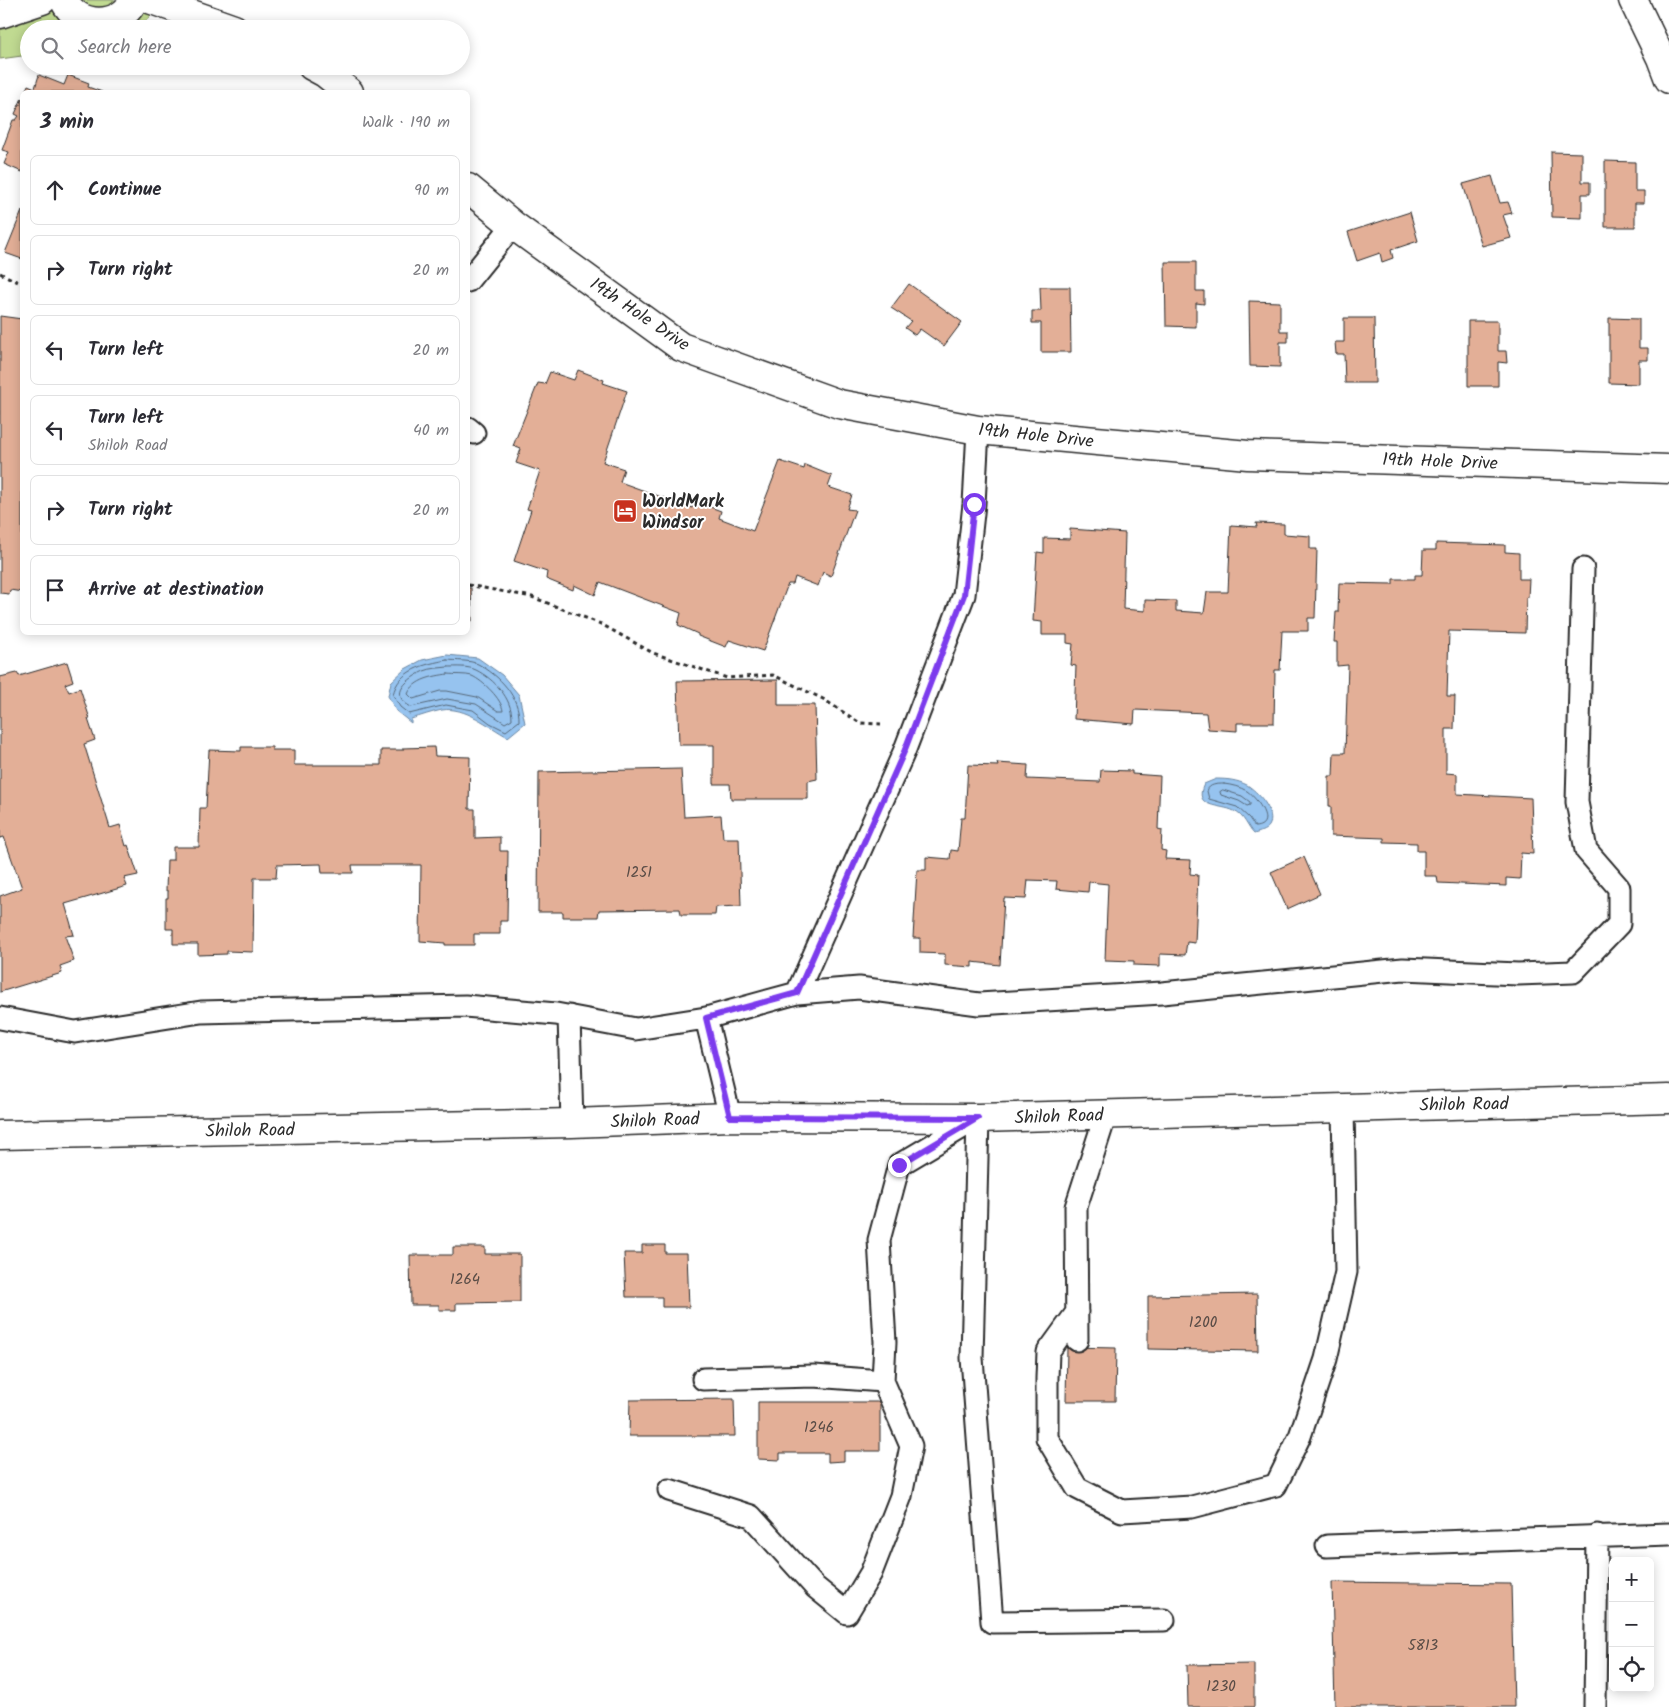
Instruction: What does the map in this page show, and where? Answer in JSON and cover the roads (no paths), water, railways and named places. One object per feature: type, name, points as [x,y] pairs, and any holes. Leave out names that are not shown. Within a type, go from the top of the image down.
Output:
[{"type":"main road","points":[[0,14],[42,0]]},
{"type":"main road","points":[[64,0],[75,14],[86,20]]},
{"type":"main road","points":[[111,20],[122,15],[134,0]]},
{"type":"main road","points":[[152,0],[209,20]]},
{"type":"main road","points":[[1633,0],[1669,79]]},
{"type":"main road","points":[[328,75],[346,90]]},
{"type":"main road","name":"19th Hole Drive","points":[[470,190],[513,225],[681,347],[839,404],[978,430],[1248,455],[1669,469]]},
{"type":"main road","name":"Shiloh Road","points":[[0,1135],[572,1123],[730,1117],[978,1118],[1669,1099]]},
{"type":"lane","points":[[470,279],[513,225]]},
{"type":"lane","points":[[797,993],[914,726],[964,595],[974,504],[978,430]]},
{"type":"lane","points":[[0,1018],[74,1032],[201,1012],[465,1006],[569,1016],[636,1029],[706,1018],[797,993],[859,988],[978,1004],[1162,993],[1403,969],[1518,974],[1573,972],[1619,924],[1619,888],[1586,850],[1577,802],[1584,569]]},
{"type":"lane","points":[[569,1016],[572,1123]]},
{"type":"lane","points":[[706,1018],[730,1117]]},
{"type":"lane","points":[[1077,1312],[1048,1352],[1046,1378],[1047,1438],[1077,1488],[1122,1511],[1192,1508],[1276,1485],[1300,1436],[1326,1359],[1346,1272],[1343,1107]]},
{"type":"lane","points":[[1077,1340],[1076,1206],[1106,1114]]},
{"type":"lane","points":[[669,1490],[751,1516],[815,1587],[848,1612],[871,1573],[898,1505],[911,1446],[883,1381],[885,1342],[878,1240],[899,1165],[978,1118]]},
{"type":"lane","points":[[978,1118],[972,1358],[992,1622],[1164,1620]]},
{"type":"lane","points":[[703,1379],[814,1376],[883,1381]]},
{"type":"lane","points":[[1327,1546],[1597,1535],[1669,1534]]},
{"type":"lane","points":[[1595,1707],[1597,1535]]},
{"type":"water","points":[[447,655],[478,658],[502,675],[519,695],[525,723],[508,737],[476,718],[459,711],[438,711],[411,719],[411,723],[396,711],[388,696],[391,682],[405,669],[422,660]]},
{"type":"water","points":[[1216,779],[1239,782],[1256,792],[1268,807],[1270,813],[1271,819],[1268,828],[1254,834],[1238,813],[1205,802],[1201,792],[1204,784]]},
{"type":"place","name":"WorldMark Windsor","points":[[625,511]]}]
